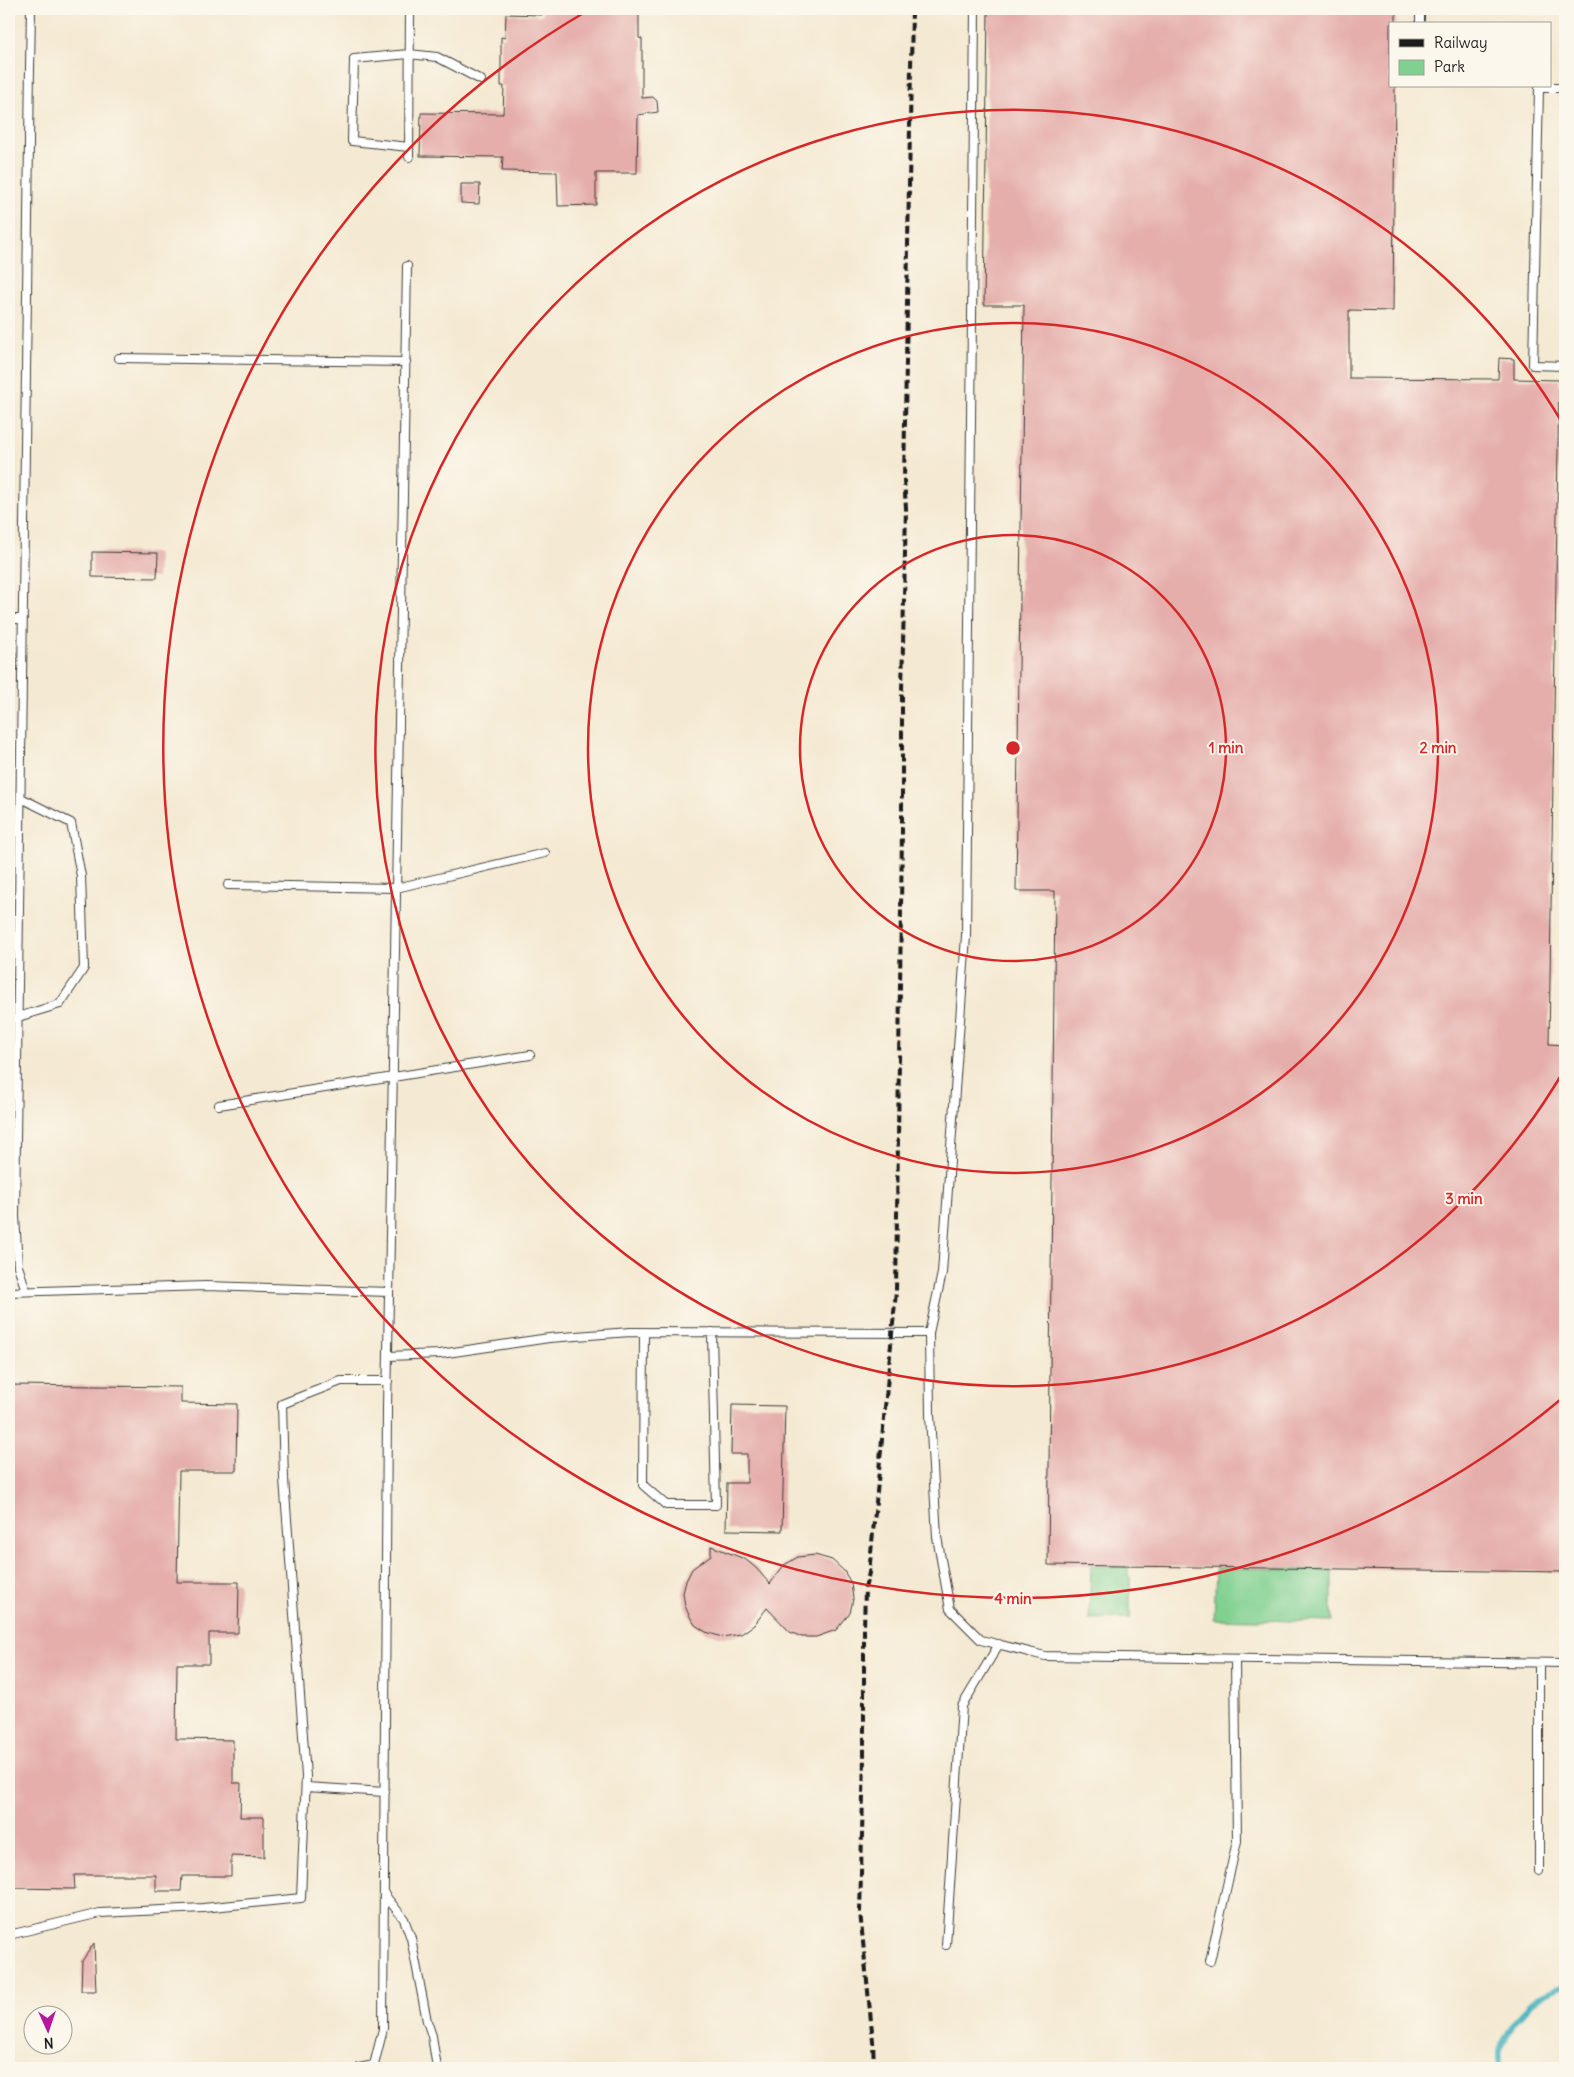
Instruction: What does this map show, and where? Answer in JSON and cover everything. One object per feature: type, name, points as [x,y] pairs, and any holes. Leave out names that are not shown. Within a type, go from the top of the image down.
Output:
[{"type":"lane","points":[[26,1291],[18,1266],[15,1217],[31,9]]},
{"type":"lane","points":[[409,157],[410,9]]},
{"type":"lane","points":[[974,9],[966,936],[942,1273],[929,1333],[930,1415],[937,1537],[950,1609],[981,1640],[1045,1656],[1565,1663]]},
{"type":"lane","points":[[1420,9],[1420,22]]},
{"type":"lane","points":[[409,147],[352,141],[354,59],[409,54],[437,57],[481,80]]},
{"type":"lane","points":[[1565,88],[1539,88],[1532,365],[1565,366]]},
{"type":"lane","points":[[359,2068],[374,2065],[383,2029],[388,1356],[407,266]]},
{"type":"lane","points":[[119,358],[406,362]]},
{"type":"lane","points":[[9,619],[22,619]]},
{"type":"lane","points":[[18,1017],[60,1004],[84,968],[81,876],[71,823],[21,798]]},
{"type":"lane","points":[[228,885],[396,888],[545,853]]},
{"type":"lane","points":[[219,1105],[530,1054]]},
{"type":"lane","points":[[9,1292],[206,1286],[389,1292]]},
{"type":"lane","points":[[388,1356],[440,1354],[549,1338],[644,1332],[929,1333]]},
{"type":"lane","points":[[644,1332],[643,1486],[666,1505],[716,1505],[712,1332]]},
{"type":"lane","points":[[9,1935],[14,1932],[100,1913],[203,1908],[301,1898],[306,1788],[284,1479],[282,1404],[341,1381],[388,1381]]},
{"type":"lane","points":[[946,1945],[962,1706],[999,1644]]},
{"type":"lane","points":[[1210,1961],[1237,1841],[1235,1659]]},
{"type":"lane","points":[[1539,1662],[1539,1871]]},
{"type":"lane","points":[[306,1788],[385,1792]]},
{"type":"lane","points":[[384,1894],[404,1919],[411,1938],[427,2021],[432,2036],[436,2068]]},
{"type":"green space","points":[[1091,1566],[1128,1567],[1128,1576],[1130,1577],[1130,1618],[1089,1619]]},
{"type":"green space","points":[[1216,1568],[1332,1570],[1332,1622],[1214,1619]]},
{"type":"building","points":[[542,9],[639,9],[639,38],[642,39],[642,98],[653,97],[657,101],[658,112],[638,115],[637,173],[596,173],[596,205],[558,206],[557,172],[502,171],[503,157],[420,156],[421,113],[503,114],[504,86],[501,86],[501,37],[505,38],[506,14],[542,15]]},
{"type":"building","points":[[988,9],[1396,9],[1396,22],[1389,22],[1389,88],[1395,88],[1393,311],[1349,310],[1349,378],[1498,379],[1499,358],[1514,359],[1514,379],[1559,380],[1549,1044],[1565,1045],[1565,1572],[1048,1565],[1055,891],[1016,891],[1024,305],[984,305]]},
{"type":"building","points":[[461,184],[480,184],[479,204],[461,203]]},
{"type":"building","points":[[92,552],[158,553],[157,578],[92,577]]},
{"type":"building","points":[[9,1385],[181,1387],[181,1403],[237,1404],[236,1471],[179,1471],[177,1582],[239,1582],[238,1633],[209,1633],[209,1664],[177,1664],[176,1739],[233,1740],[233,1783],[241,1783],[240,1817],[264,1817],[264,1857],[231,1856],[231,1876],[182,1876],[181,1891],[156,1891],[156,1875],[74,1875],[75,1889],[9,1888]]},
{"type":"building","points":[[732,1405],[785,1406],[782,1531],[726,1530],[727,1483],[747,1483],[747,1454],[731,1454]]},
{"type":"building","points":[[711,1546],[745,1559],[770,1584],[784,1565],[798,1557],[815,1555],[832,1560],[844,1571],[851,1583],[853,1599],[850,1613],[836,1630],[816,1637],[802,1637],[790,1632],[767,1608],[754,1625],[741,1634],[722,1637],[706,1632],[695,1625],[689,1615],[683,1593],[692,1569],[711,1555]]},
{"type":"building","points":[[94,1943],[96,1991],[81,1991],[82,1961]]},
{"type":"waterway","points":[[1499,2068],[1499,2050],[1514,2022],[1538,1997],[1565,1986]]},
{"type":"railway","points":[[874,2068],[860,1912],[864,1757],[864,1629],[865,1588],[869,1573],[896,1292],[902,690],[906,508],[904,480],[912,9]]}]
